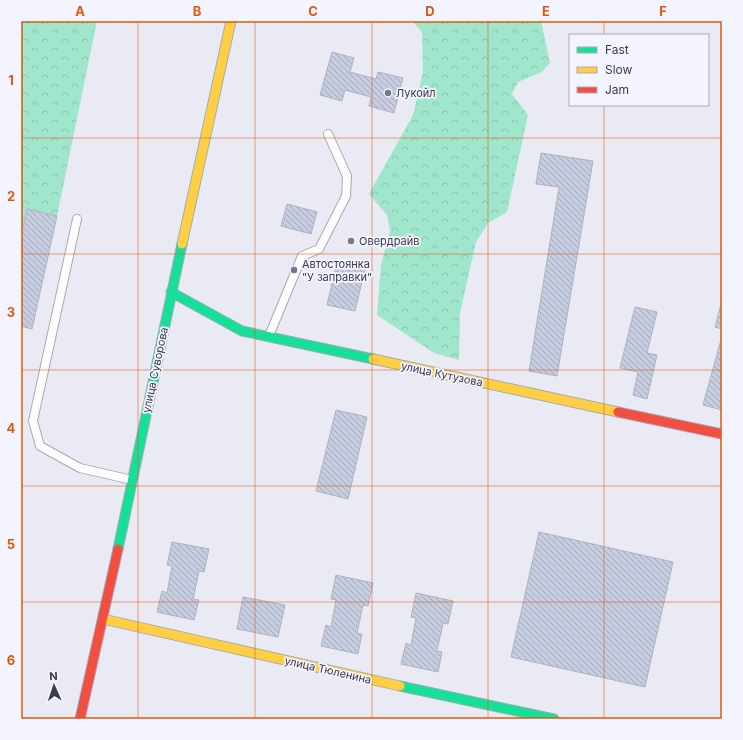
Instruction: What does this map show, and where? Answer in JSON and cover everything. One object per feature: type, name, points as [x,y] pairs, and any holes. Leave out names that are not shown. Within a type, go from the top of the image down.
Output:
[{"type":"street","name":"улица Суворова","points":[[80,719],[103,619],[170,292],[231,21]]},
{"type":"street","name":"улица Кутузова","points":[[170,292],[242,331],[722,434]]},
{"type":"street","name":"улица Тюленина","points":[[103,619],[495,710],[554,719]]},
{"type":"lane","points":[[269,337],[302,256],[319,249],[346,196],[347,176],[328,134]]},
{"type":"lane","points":[[77,219],[33,421],[40,446],[80,468],[132,480]]},
{"type":"green space","points":[[21,21],[97,21],[57,216],[27,209],[21,238]]},
{"type":"green space","points":[[412,21],[541,21],[550,63],[542,72],[518,82],[512,94],[528,115],[507,212],[488,223],[476,242],[460,313],[459,360],[434,353],[377,315],[381,265],[390,230],[387,215],[369,194],[413,115],[423,72],[422,32]]},
{"type":"building","points":[[332,52],[354,58],[350,72],[376,79],[378,72],[403,78],[394,113],[369,106],[371,97],[345,90],[342,101],[320,95]]},
{"type":"building","points":[[541,153],[593,161],[557,376],[529,371],[559,187],[536,184]]},
{"type":"building","points":[[287,204],[317,212],[311,234],[281,226]]},
{"type":"building","points":[[27,209],[57,216],[32,329],[21,326],[21,238]]},
{"type":"building","points":[[337,262],[365,269],[355,311],[327,305]]},
{"type":"building","points":[[722,300],[722,329],[715,327]]},
{"type":"building","points":[[635,307],[657,312],[647,353],[657,355],[647,399],[633,395],[638,372],[620,368]]},
{"type":"building","points":[[722,336],[722,410],[703,405]]},
{"type":"building","points":[[336,410],[367,417],[348,499],[316,491]]},
{"type":"building","points":[[539,532],[673,562],[645,687],[511,657]]},
{"type":"building","points":[[172,542],[209,549],[204,572],[199,571],[193,599],[199,600],[194,620],[157,612],[162,591],[167,593],[172,566],[167,565]]},
{"type":"building","points":[[336,575],[373,583],[368,606],[363,605],[357,633],[362,634],[358,654],[321,646],[326,625],[331,627],[336,600],[331,599]]},
{"type":"building","points":[[416,593],[453,601],[448,624],[443,623],[437,651],[442,652],[438,672],[401,664],[406,643],[411,645],[416,618],[411,617]]},
{"type":"building","points":[[243,597],[285,605],[278,637],[237,629]]},
{"type":"traffic: fast","points":[[118,549],[182,244]]},
{"type":"traffic: fast","points":[[171,292],[242,331],[373,359]]},
{"type":"traffic: fast","points":[[400,686],[554,719]]},
{"type":"traffic: slow","points":[[182,244],[231,21]]},
{"type":"traffic: slow","points":[[373,359],[618,412]]},
{"type":"traffic: slow","points":[[103,619],[400,686]]},
{"type":"traffic: jam","points":[[618,412],[722,434]]},
{"type":"traffic: jam","points":[[80,719],[118,549]]},
{"type":"place","name":"Лукойл","points":[[388,93]]},
{"type":"place","name":"Овердрайв","points":[[351,241]]},
{"type":"place","name":"Автостоянка \"У заправки\"","points":[[294,270]]}]
